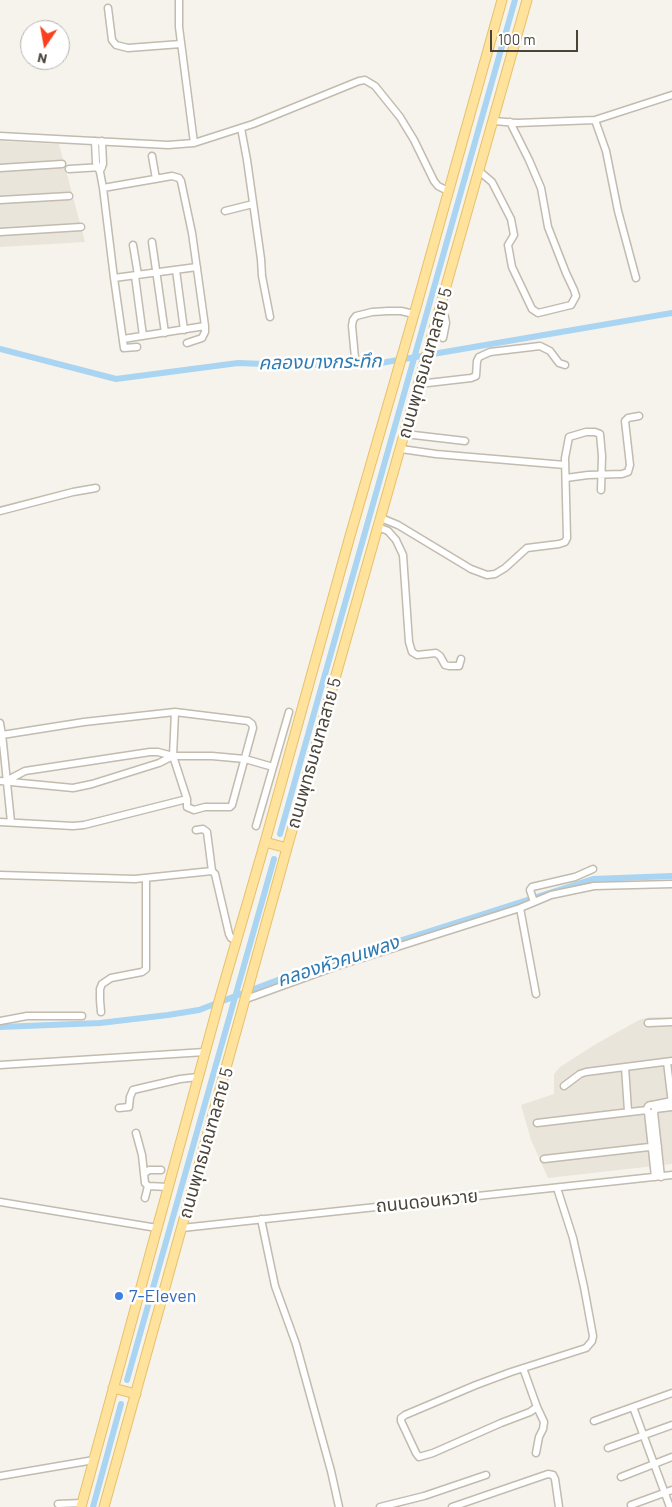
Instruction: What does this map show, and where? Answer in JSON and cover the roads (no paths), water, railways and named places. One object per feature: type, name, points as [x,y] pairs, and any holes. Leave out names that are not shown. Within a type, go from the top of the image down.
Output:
[{"type":"main road","name":"ถนนพุทธมณฑลสาย 5","points":[[82,1505],[236,940],[502,0]]},
{"type":"main road","name":"ถนนพุทธมณฑลสาย 5","points":[[104,1507],[287,848],[527,0]]},
{"type":"main road","points":[[265,842],[287,848]]},
{"type":"main road","points":[[113,1388],[136,1394]]},
{"type":"street","points":[[179,0],[179,27],[194,143]]},
{"type":"street","points":[[108,8],[112,40],[116,45],[128,48],[181,44]]},
{"type":"street","points":[[0,136],[168,145],[194,143],[241,128],[365,80],[375,86],[400,117],[414,140],[434,181],[438,186],[448,191]]},
{"type":"street","points":[[494,121],[596,120],[672,95]]},
{"type":"street","points":[[596,120],[606,151],[618,211],[636,278]]},
{"type":"street","points":[[479,171],[492,182],[511,219],[514,235],[508,245],[512,267],[532,309],[538,313],[571,305],[576,296],[548,227],[541,188],[510,122]]},
{"type":"street","points":[[241,128],[262,276],[270,317]]},
{"type":"street","points":[[95,141],[124,348],[137,347]]},
{"type":"street","points":[[100,169],[102,141]]},
{"type":"street","points":[[152,156],[156,179]]},
{"type":"street","points":[[0,168],[62,164]]},
{"type":"street","points":[[69,169],[100,169]]},
{"type":"street","points":[[103,188],[177,176],[181,181],[192,233],[205,326],[202,338],[187,343]]},
{"type":"street","points":[[0,200],[69,196]]},
{"type":"street","points":[[225,211],[253,204]]},
{"type":"street","points":[[0,232],[81,227]]},
{"type":"street","points":[[152,242],[165,333]]},
{"type":"street","points":[[133,245],[144,336]]},
{"type":"street","points":[[114,278],[197,267]]},
{"type":"street","points":[[176,270],[184,330]]},
{"type":"street","points":[[355,358],[352,326],[356,316],[388,311],[414,314]]},
{"type":"street","points":[[440,311],[446,323],[443,338]]},
{"type":"street","points":[[123,339],[205,326]]},
{"type":"street","points":[[419,384],[476,376],[479,357],[490,352],[540,346],[550,351],[559,363],[565,365]]},
{"type":"street","points":[[566,478],[628,472],[630,469],[625,421],[628,418],[639,416]]},
{"type":"street","points":[[380,522],[398,525],[481,574],[495,574],[528,548],[565,542],[567,538],[565,465],[566,448],[570,437],[577,434],[595,432],[600,434],[602,456],[601,490]]},
{"type":"street","points":[[405,434],[465,441]]},
{"type":"street","points":[[401,449],[436,454],[565,465]]},
{"type":"street","points":[[0,511],[96,488]]},
{"type":"street","points":[[380,522],[396,540],[403,555],[409,642],[412,652],[417,655],[436,653],[445,665],[449,666],[459,666],[461,658]]},
{"type":"street","points":[[2,735],[84,722],[175,712],[248,721],[252,724],[253,728],[230,807],[205,807],[190,810],[187,807],[187,799],[173,756],[175,712]]},
{"type":"street","points":[[256,826],[289,712]]},
{"type":"street","points":[[0,723],[3,781],[11,822]]},
{"type":"street","points":[[3,781],[25,771],[150,752],[173,756],[212,756],[243,760],[273,769]]},
{"type":"street","points":[[3,781],[73,788],[159,764],[173,756]]},
{"type":"street","points":[[265,796],[277,800]]},
{"type":"street","points":[[0,822],[84,825],[187,799]]},
{"type":"street","points":[[196,830],[203,829],[207,832],[212,871],[215,874],[229,934],[231,938],[236,940]]},
{"type":"street","points":[[532,898],[530,890],[532,887],[593,870]]},
{"type":"street","points":[[0,875],[146,878],[212,871]]},
{"type":"street","points":[[102,1012],[100,995],[102,984],[111,978],[142,972],[146,969],[146,878]]},
{"type":"street","points":[[246,999],[337,966],[520,908],[532,898],[594,886],[672,884]]},
{"type":"street","points":[[520,908],[536,994]]},
{"type":"street","points":[[0,1021],[27,1016],[82,1016]]},
{"type":"street","points":[[648,1023],[672,1022]]},
{"type":"street","points":[[0,1065],[205,1052]]},
{"type":"street","points":[[537,1123],[628,1111],[651,1110],[672,1103],[669,1062],[586,1072],[580,1074],[564,1086]]},
{"type":"street","points":[[626,1067],[628,1111]]},
{"type":"street","points":[[119,1108],[129,1107],[133,1090],[180,1078],[198,1077]]},
{"type":"street","points":[[651,1110],[658,1177]]},
{"type":"street","points":[[136,1134],[142,1155],[145,1183],[148,1186],[145,1198]]},
{"type":"street","points":[[544,1159],[655,1146]]},
{"type":"street","points":[[144,1174],[154,1169],[161,1170]]},
{"type":"street","name":"ถนนดอนหวาย","points":[[182,1228],[672,1175]]},
{"type":"street","points":[[148,1186],[168,1187]]},
{"type":"street","points":[[537,1407],[530,1412],[433,1453],[419,1457],[401,1421],[401,1418],[405,1415],[476,1385],[586,1348],[592,1341],[593,1336],[584,1287],[573,1238],[557,1188]]},
{"type":"street","points":[[0,1202],[157,1228]]},
{"type":"street","points":[[260,1219],[275,1286],[296,1344],[331,1470],[339,1507]]},
{"type":"street","points":[[523,1368],[544,1422],[544,1429],[539,1437],[536,1452]]},
{"type":"street","points":[[594,1421],[672,1393]]},
{"type":"street","points":[[633,1407],[670,1507]]},
{"type":"street","points":[[608,1448],[672,1425]]},
{"type":"street","points":[[621,1477],[672,1457]]},
{"type":"street","points":[[0,1476],[94,1460]]},
{"type":"street","points":[[452,1507],[548,1474],[553,1475],[555,1479],[559,1507]]},
{"type":"street","points":[[380,1507],[424,1496],[486,1476]]},
{"type":"street","points":[[631,1505],[672,1490]]},
{"type":"street","points":[[58,1504],[82,1505]]},
{"type":"waterway","points":[[280,834],[515,0]]},
{"type":"waterway","name":"คลองบางกระทึก","points":[[0,349],[116,379],[238,363],[369,365],[672,313]]},
{"type":"waterway","points":[[127,1380],[274,859]]},
{"type":"waterway","name":"คลองหัวคนเพลง","points":[[0,1027],[100,1023],[199,1010],[283,978],[593,879],[672,876]]},
{"type":"waterway","points":[[93,1507],[121,1404]]},
{"type":"place","name":"7-Eleven","points":[[119,1296]]}]
